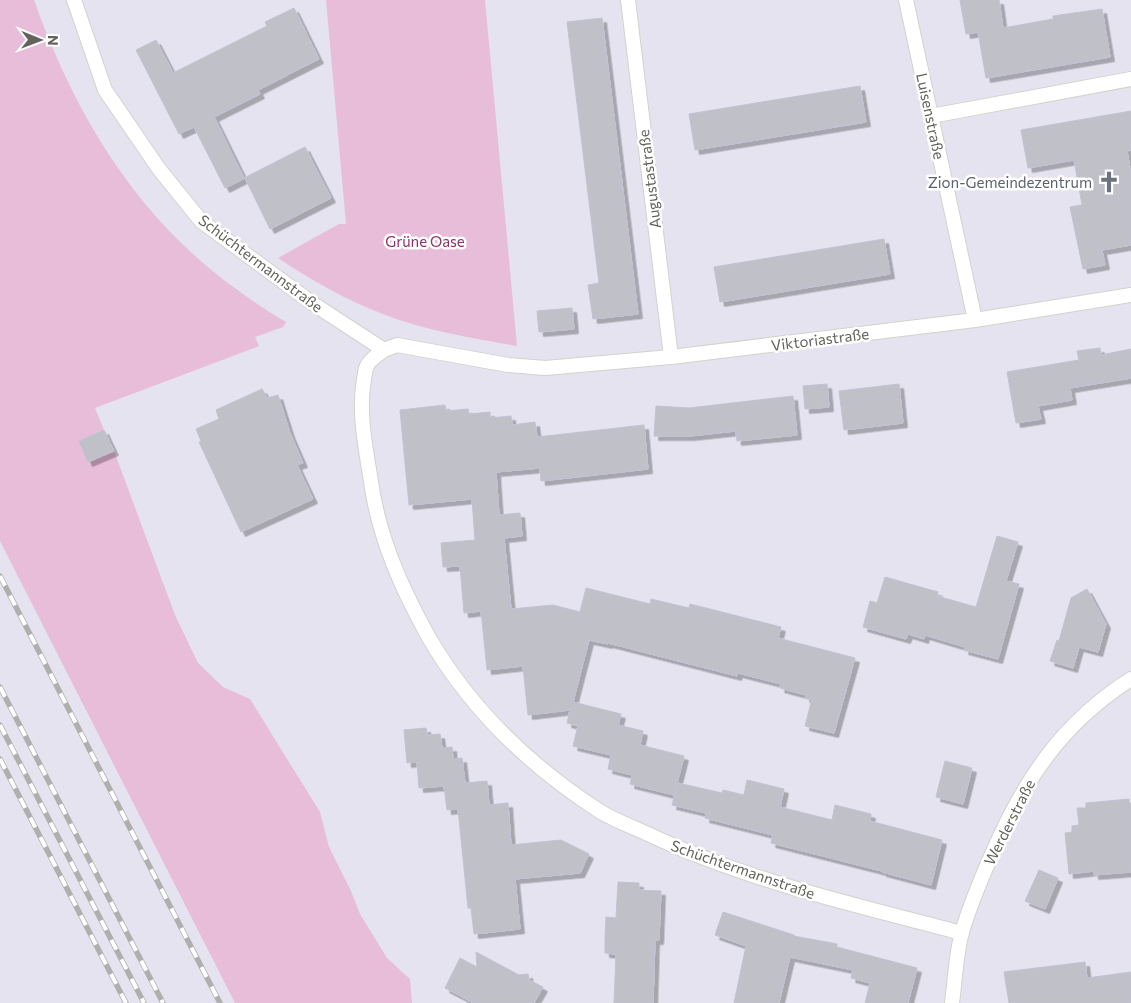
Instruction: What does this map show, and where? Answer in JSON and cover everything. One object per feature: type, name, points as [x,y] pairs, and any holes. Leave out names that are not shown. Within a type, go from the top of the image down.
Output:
[{"type":"street","name":"Schüchtermannstraße","points":[[74,0],[105,90],[159,169],[201,221],[312,303],[384,350],[367,364],[362,389],[363,427],[374,502],[389,556],[409,602],[433,645],[460,686],[497,728],[533,762],[603,813],[685,852],[809,892],[962,933]]},
{"type":"street","name":"Augustastraße","points":[[628,0],[671,357]]},
{"type":"street","name":"Luisenstraße","points":[[906,0],[975,320]]},
{"type":"street","points":[[931,116],[1131,79]]},
{"type":"street","name":"Viktoriastraße","points":[[384,350],[397,345],[508,365],[545,368],[671,357],[975,320],[1131,295]]},
{"type":"street","name":"Werderstraße","points":[[952,1003],[962,933],[982,876],[1005,824],[1031,777],[1055,744],[1082,716],[1112,691],[1131,679]]},
{"type":"green space","points":[[0,0],[34,0],[49,40],[86,117],[131,186],[158,219],[187,249],[220,277],[252,301],[286,322],[283,327],[255,337],[259,346],[95,408],[104,430],[79,441],[89,462],[114,451],[175,615],[198,663],[223,687],[250,699],[320,812],[329,847],[360,914],[387,958],[410,979],[412,1003],[235,1003],[0,541]]},
{"type":"green space","name":"Grüne Oase","points":[[326,0],[485,0],[517,346],[466,337],[399,320],[329,289],[278,258],[339,224],[346,224]]},
{"type":"building","points":[[960,0],[999,0],[1003,28],[1053,19],[1053,16],[1102,9],[1110,57],[986,78],[978,32],[966,34]]},
{"type":"building","points":[[294,8],[319,59],[258,90],[260,94],[214,117],[244,178],[305,147],[331,198],[270,229],[245,178],[225,188],[194,127],[179,134],[136,50],[156,40],[173,73],[267,26],[265,22]]},
{"type":"building","points":[[602,18],[638,314],[593,319],[588,285],[599,283],[567,22]]},
{"type":"building","points":[[860,86],[866,122],[695,150],[689,114]]},
{"type":"building","name":"Zion-Gemeindezentrum","points":[[1131,111],[1131,150],[1127,151],[1131,174],[1131,245],[1102,250],[1105,265],[1083,269],[1070,207],[1082,205],[1074,160],[1028,168],[1021,130]]},
{"type":"building","points":[[884,239],[890,274],[720,302],[714,267]]},
{"type":"building","points":[[572,308],[574,329],[539,332],[537,311]]},
{"type":"building","points":[[1100,348],[1101,355],[1131,349],[1131,378],[1070,388],[1072,400],[1038,406],[1041,419],[1016,423],[1007,372],[1079,360],[1077,351]]},
{"type":"building","points":[[827,384],[829,407],[805,409],[803,386]]},
{"type":"building","points":[[899,384],[903,423],[844,430],[839,391]]},
{"type":"building","points":[[262,389],[267,398],[278,395],[290,433],[303,463],[297,465],[313,499],[241,532],[199,442],[201,441],[196,429],[219,419],[216,410]]},
{"type":"building","points":[[793,396],[797,435],[737,441],[736,431],[690,436],[654,436],[656,406],[689,408]]},
{"type":"building","points":[[445,405],[446,411],[468,409],[469,414],[490,412],[490,418],[511,416],[512,425],[535,422],[537,437],[644,425],[648,469],[541,481],[540,468],[496,472],[499,515],[520,513],[522,536],[504,538],[511,609],[553,605],[580,612],[586,588],[650,604],[651,599],[689,608],[690,604],[781,627],[778,638],[855,658],[834,733],[805,726],[812,699],[805,698],[806,695],[780,688],[781,684],[738,673],[737,676],[608,643],[589,640],[573,702],[621,714],[618,725],[643,731],[640,745],[684,756],[674,795],[630,784],[632,775],[608,769],[611,755],[573,746],[578,726],[567,723],[570,710],[528,715],[523,666],[487,670],[481,611],[464,613],[460,566],[443,567],[441,543],[475,540],[472,499],[409,505],[400,410]]},
{"type":"building","points":[[104,430],[114,451],[88,462],[79,441]]},
{"type":"building","points":[[997,536],[1018,542],[1006,581],[1019,584],[998,659],[964,650],[965,647],[925,635],[924,639],[908,634],[906,639],[863,627],[870,601],[877,603],[885,577],[938,592],[937,596],[976,607]]},
{"type":"building","points":[[1087,589],[1106,624],[1098,652],[1079,647],[1073,668],[1050,661],[1057,640],[1059,641],[1071,598]]},
{"type":"building","points":[[426,728],[427,735],[440,734],[442,748],[452,747],[453,759],[462,758],[465,783],[487,781],[489,805],[508,803],[511,845],[561,840],[589,854],[580,873],[515,879],[520,929],[474,934],[471,908],[468,908],[458,809],[447,810],[444,786],[419,788],[417,762],[407,763],[404,730]]},
{"type":"building","points":[[945,761],[972,768],[963,804],[936,797]]},
{"type":"building","points":[[747,780],[784,789],[780,807],[832,820],[835,805],[871,814],[870,821],[942,840],[931,885],[771,843],[773,835],[705,818],[706,813],[672,805],[678,783],[722,793],[723,790],[744,795]]},
{"type":"building","points":[[1129,799],[1129,803],[1131,803],[1131,872],[1094,875],[1094,871],[1069,874],[1065,833],[1072,832],[1072,826],[1079,825],[1077,808],[1086,808],[1086,803]]},
{"type":"building","points":[[1039,870],[1058,878],[1045,909],[1025,901]]},
{"type":"building","points":[[618,882],[639,883],[639,890],[661,891],[659,940],[655,940],[653,1003],[614,1003],[616,954],[605,953],[605,938],[606,917],[616,918]]},
{"type":"building","points":[[723,912],[794,936],[837,944],[837,947],[917,968],[908,1003],[865,1003],[870,983],[851,978],[853,970],[790,957],[779,1003],[734,1003],[746,946],[715,935]]},
{"type":"building","points":[[476,952],[519,975],[528,974],[529,980],[543,987],[534,1003],[474,1003],[445,988],[460,958],[477,967]]},
{"type":"building","points":[[1085,962],[1087,978],[1131,972],[1131,1003],[1009,1003],[1004,972]]},
{"type":"railway","points":[[0,576],[220,1003]]},
{"type":"railway","points":[[0,687],[163,1003]]},
{"type":"railway","points":[[0,725],[144,1003]]},
{"type":"railway","points":[[0,759],[126,1003]]},
{"type":"place","name":"Zion-Gemeindezentrum","points":[[1109,182]]}]
